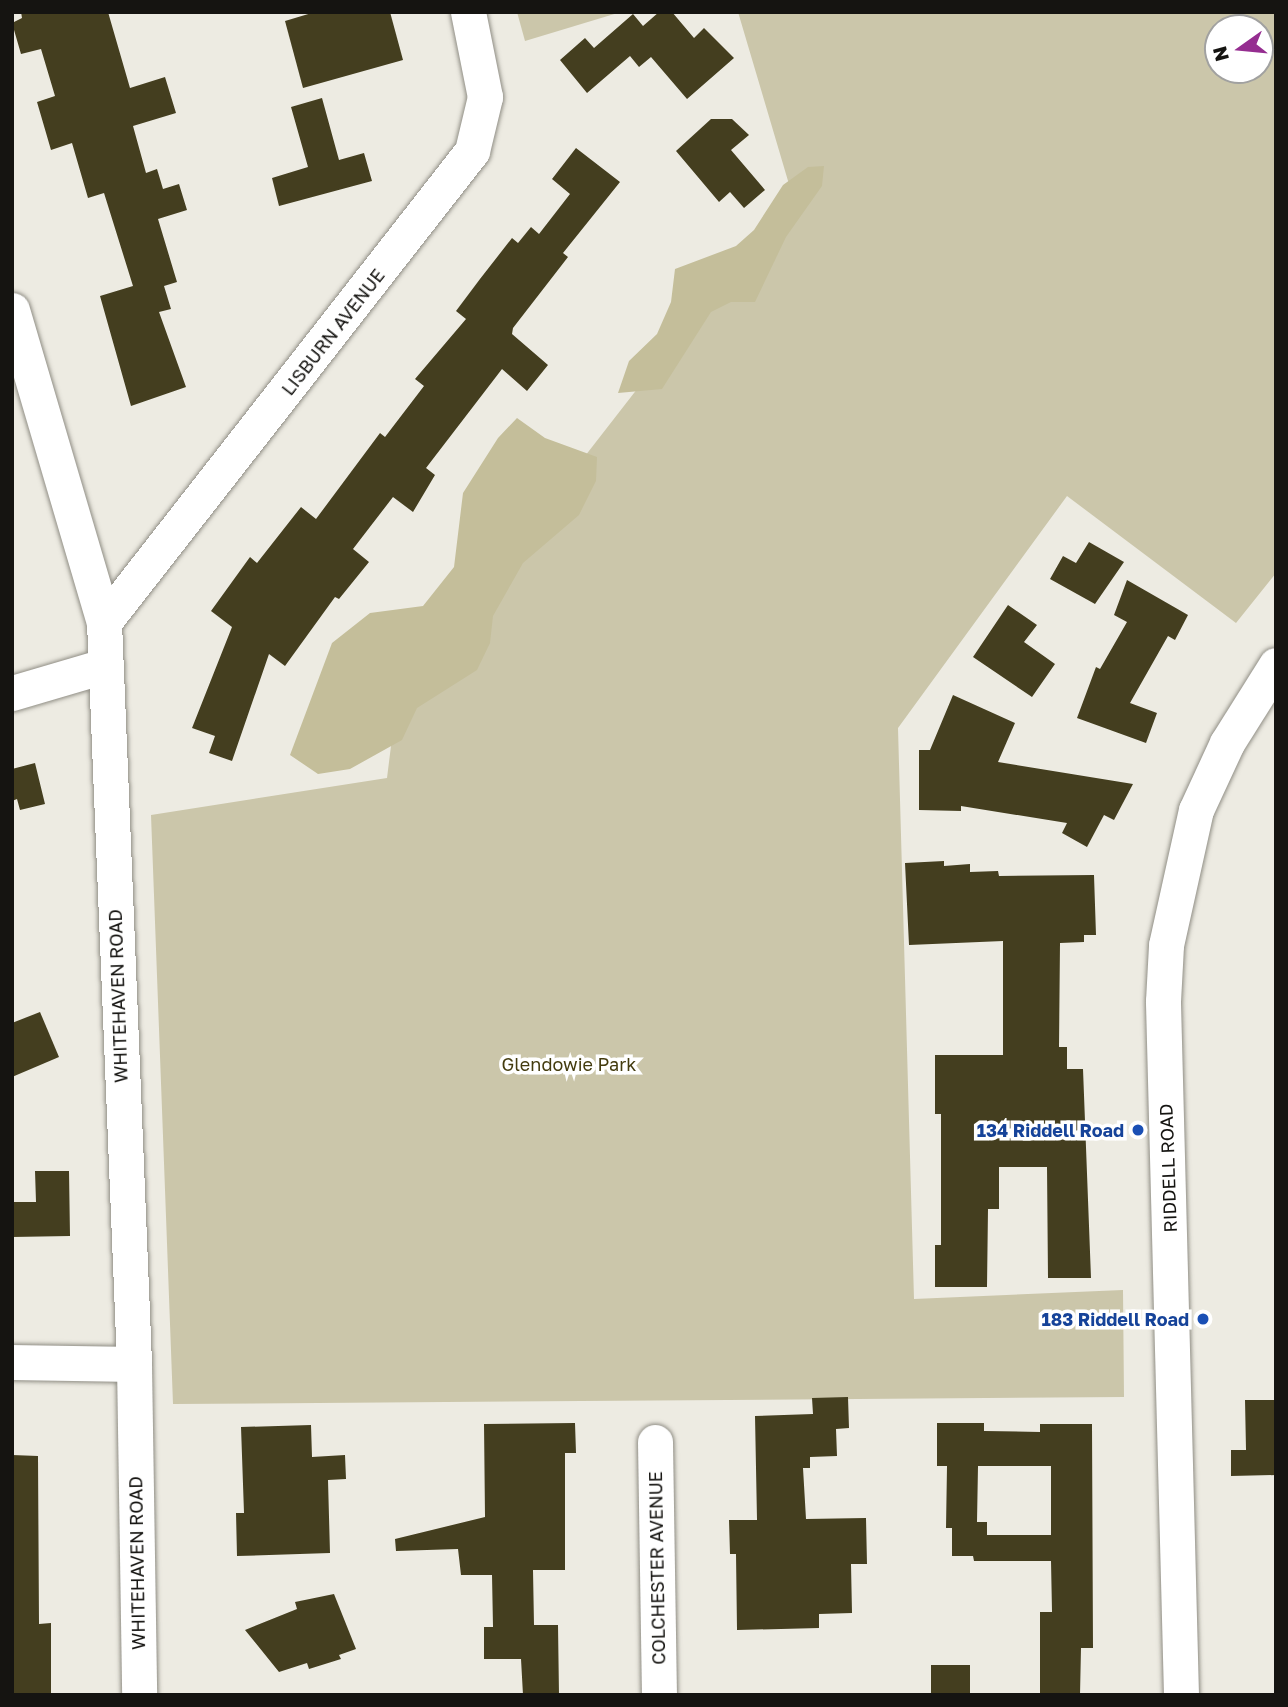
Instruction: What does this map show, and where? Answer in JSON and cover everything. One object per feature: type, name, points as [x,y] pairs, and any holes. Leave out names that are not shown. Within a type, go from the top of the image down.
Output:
[{"type":"street","name":"LISBURN AVENUE","points":[[104,622],[472,150],[485,97],[468,12]]},
{"type":"street","name":"WHITEHAVEN ROAD","points":[[12,310],[104,622],[134,1364],[139,1695]]},
{"type":"street","name":"RIDDELL ROAD","points":[[1181,1695],[1163,1001],[1166,945],[1196,810],[1227,743],[1276,665]]},
{"type":"street","points":[[12,693],[104,666]]},
{"type":"street","points":[[12,1362],[134,1364]]},
{"type":"street","name":"COLCHESTER AVENUE","points":[[655,1441],[659,1695]]},
{"type":"green space","points":[[517,12],[621,12],[525,41]]},
{"type":"green space","name":"Glendowie Park","points":[[738,12],[1276,12],[1276,573],[1236,623],[1067,496],[898,728],[914,1299],[1123,1290],[1124,1397],[173,1404],[151,815],[387,778],[397,698],[791,191]]},
{"type":"shaded area","points":[[824,166],[822,186],[786,237],[755,302],[731,302],[711,312],[662,389],[618,393],[629,361],[657,334],[671,302],[675,269],[736,246],[754,230],[783,185],[808,167]]},
{"type":"shaded area","points":[[517,418],[545,438],[597,457],[596,481],[579,515],[523,563],[493,616],[490,643],[477,670],[417,708],[402,740],[350,769],[318,774],[290,755],[332,643],[370,613],[423,606],[454,567],[463,493],[498,438]]},
{"type":"building","points":[[21,12],[108,12],[130,88],[165,77],[176,113],[133,126],[146,173],[157,169],[163,189],[179,184],[187,210],[158,219],[177,282],[164,286],[171,309],[159,312],[186,387],[131,406],[100,296],[133,286],[104,193],[88,198],[72,143],[51,150],[37,102],[55,96],[41,49],[21,54],[12,23],[22,18]]},
{"type":"building","points":[[315,12],[390,12],[403,60],[303,88],[285,21]]},
{"type":"building","points":[[659,12],[672,12],[694,38],[704,28],[734,58],[687,99],[651,57],[639,67],[630,56],[587,93],[560,60],[585,38],[594,48],[633,14],[643,26]]},
{"type":"building","points":[[322,98],[339,160],[364,153],[372,181],[279,206],[272,178],[308,167],[291,107]]},
{"type":"building","points":[[711,119],[732,119],[749,135],[731,150],[765,190],[744,208],[730,192],[719,202],[676,151]]},
{"type":"building","points":[[576,148],[620,182],[563,253],[568,257],[513,328],[512,334],[548,365],[527,391],[502,369],[426,468],[435,475],[413,512],[393,497],[353,549],[369,562],[339,599],[335,597],[285,666],[269,654],[232,761],[209,753],[215,736],[192,728],[232,627],[211,611],[250,557],[257,563],[301,507],[316,519],[380,433],[385,437],[424,386],[415,379],[466,319],[456,311],[480,279],[512,238],[518,243],[531,227],[539,234],[570,194],[552,179]]},
{"type":"building","points":[[1089,542],[1124,562],[1095,604],[1050,579],[1063,556],[1076,563]]},
{"type":"building","points":[[1127,580],[1188,615],[1175,640],[1168,636],[1130,703],[1157,713],[1146,743],[1077,718],[1096,667],[1100,669],[1127,622],[1114,615]]},
{"type":"building","points":[[1008,605],[1037,625],[1024,642],[1055,664],[1032,697],[973,657]]},
{"type":"building","points":[[953,695],[1015,723],[998,762],[1133,784],[1114,820],[1104,815],[1087,847],[1062,833],[1067,823],[961,806],[961,811],[919,810],[919,750],[930,750]]},
{"type":"building","points":[[35,763],[45,804],[20,810],[17,799],[12,801],[12,769]]},
{"type":"building","points":[[944,861],[944,866],[970,864],[970,872],[998,871],[999,876],[1094,875],[1096,935],[1084,935],[1084,942],[1060,943],[1059,1047],[1067,1047],[1067,1069],[1083,1069],[1091,1278],[1048,1278],[1047,1167],[999,1167],[999,1209],[988,1209],[987,1287],[935,1287],[935,1245],[941,1245],[941,1114],[935,1114],[935,1055],[1003,1055],[1003,941],[909,945],[905,863]]},
{"type":"building","points":[[40,1012],[59,1057],[12,1077],[12,1023]]},
{"type":"building","points":[[35,1171],[69,1171],[70,1236],[12,1237],[12,1202],[36,1202]]},
{"type":"building","points":[[848,1397],[849,1428],[836,1429],[837,1456],[810,1457],[810,1468],[803,1468],[806,1519],[866,1518],[867,1564],[851,1564],[852,1613],[819,1614],[819,1628],[737,1630],[736,1554],[730,1554],[729,1520],[757,1520],[755,1416],[813,1414],[812,1398]]},
{"type":"building","points":[[1245,1400],[1276,1400],[1276,1475],[1231,1476],[1231,1450],[1246,1450]]},
{"type":"building","points":[[575,1423],[576,1453],[565,1453],[565,1570],[533,1570],[534,1625],[558,1625],[559,1695],[523,1695],[521,1659],[484,1659],[484,1627],[493,1627],[492,1575],[461,1575],[458,1549],[396,1551],[395,1539],[485,1517],[484,1424]]},
{"type":"building","points":[[937,1423],[984,1423],[984,1431],[1040,1432],[1040,1424],[1092,1424],[1093,1648],[1081,1648],[1080,1695],[1040,1695],[1040,1612],[1052,1612],[1051,1561],[974,1561],[973,1556],[952,1556],[952,1528],[946,1528],[947,1466],[937,1466]],"holes":[[[978,1466],[1051,1466],[1051,1535],[987,1535],[987,1522],[977,1522]]]},
{"type":"building","points":[[311,1425],[312,1457],[345,1455],[346,1479],[328,1480],[330,1553],[237,1556],[236,1513],[244,1513],[241,1427]]},
{"type":"building","points":[[12,1455],[38,1456],[39,1624],[51,1623],[51,1695],[12,1695]]},
{"type":"building","points":[[334,1594],[356,1649],[339,1655],[341,1659],[309,1669],[307,1663],[279,1672],[245,1630],[297,1609],[295,1602]]},
{"type":"building","points":[[931,1665],[970,1665],[970,1695],[931,1695]]},
{"type":"place","name":"134 Riddell Road","points":[[1138,1130]]},
{"type":"place","name":"183 Riddell Road","points":[[1203,1319]]}]
